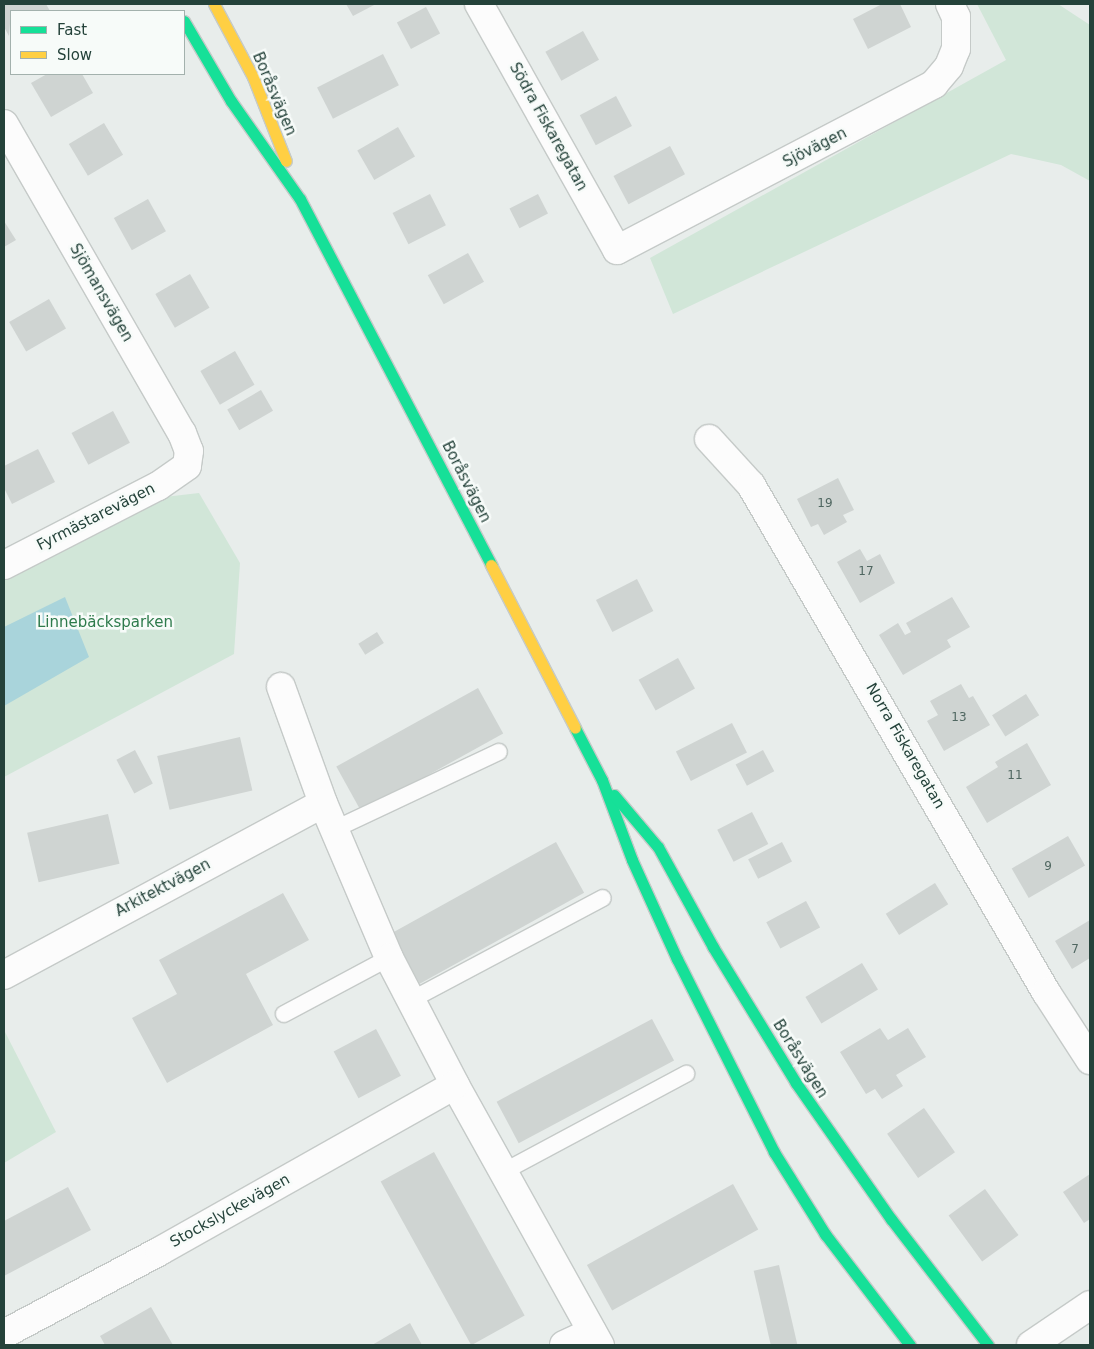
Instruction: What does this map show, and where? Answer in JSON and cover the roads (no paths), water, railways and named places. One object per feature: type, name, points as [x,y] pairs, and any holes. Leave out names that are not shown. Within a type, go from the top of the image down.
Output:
[{"type":"main road","name":"Boråsvägen","points":[[214,4],[254,77],[300,199],[602,780],[632,860],[677,959],[774,1152],[825,1234],[910,1345]]},
{"type":"main road","name":"Boråsvägen","points":[[185,23],[231,101],[300,199]]},
{"type":"main road","name":"Boråsvägen","points":[[602,780],[658,847],[724,964],[796,1083],[840,1148],[988,1345]]},
{"type":"street","name":"Södra Fiskaregatan","points":[[479,4],[617,250]]},
{"type":"street","name":"Sjövägen","points":[[617,250],[934,84],[949,66],[956,49],[956,18],[950,4]]},
{"type":"street","name":"Sjömansvägen","points":[[4,124],[182,433],[189,451],[187,466]]},
{"type":"street","name":"Norra Fiskaregatan","points":[[709,439],[751,486],[1046,992],[1090,1060]]},
{"type":"street","name":"Fyrmästarevägen","points":[[4,565],[158,486],[187,466]]},
{"type":"street","points":[[282,687],[323,803],[336,829],[389,958],[502,1172],[596,1339],[564,1345]]},
{"type":"street","name":"Arkitektvägen","points":[[4,975],[323,803]]},
{"type":"street","name":"Stockslyckevägen","points":[[4,1334],[160,1251],[455,1085]]},
{"type":"street","points":[[1031,1345],[1090,1305]]},
{"type":"lane","points":[[336,829],[499,752]]},
{"type":"lane","points":[[411,1000],[603,898]]},
{"type":"lane","points":[[284,1014],[389,958]]},
{"type":"lane","points":[[502,1172],[686,1074]]},
{"type":"water","points":[[65,597],[89,657],[4,706],[4,627]]},
{"type":"park label","name":"Linnebäcksparken","points":[[105,623]]}]
